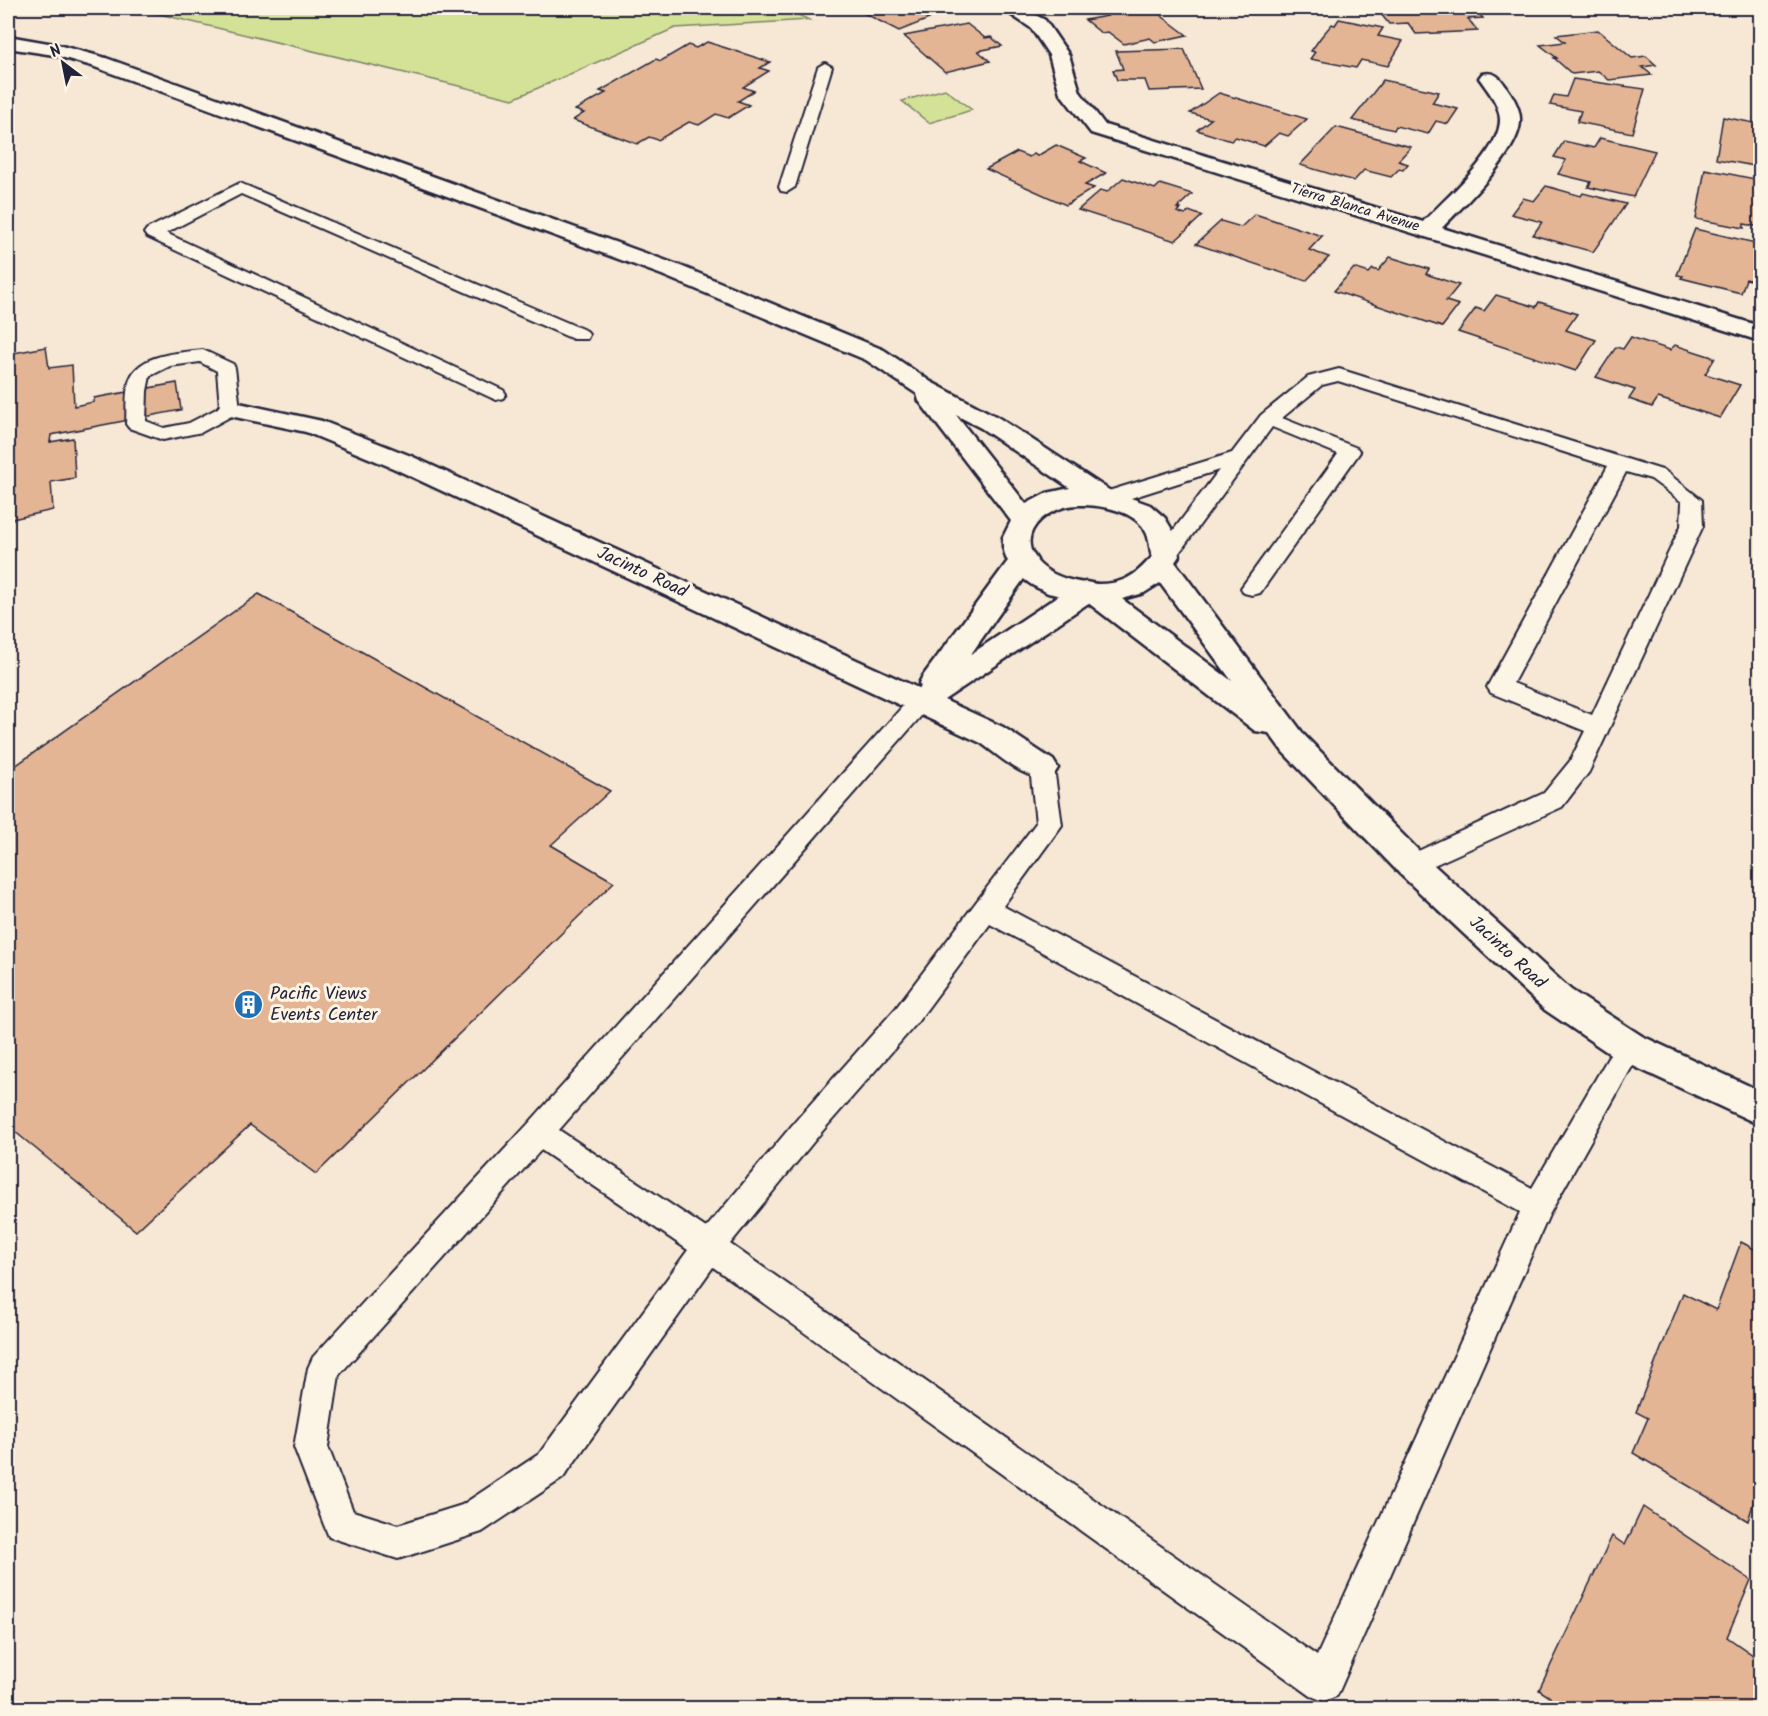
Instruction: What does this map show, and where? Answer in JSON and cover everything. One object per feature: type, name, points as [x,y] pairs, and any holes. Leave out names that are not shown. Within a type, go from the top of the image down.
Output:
[{"type":"street","name":"Tierra Blanca Avenue","points":[[1010,8],[1038,24],[1059,55],[1070,93],[1098,129],[1761,334]]},
{"type":"street","points":[[8,42],[32,44],[99,62],[670,270],[875,355],[922,387],[990,423],[1106,498],[1144,513],[1158,526],[1165,541],[1163,560],[1157,571],[1142,582],[1121,590],[1091,592],[1069,589],[1046,581],[1027,567],[1018,552],[1016,535],[1023,519],[1038,507],[1056,499],[1079,496],[1106,498]]},
{"type":"street","points":[[1426,231],[1474,180],[1505,142],[1510,123],[1506,101],[1489,78]]},
{"type":"street","points":[[922,387],[1023,519]]},
{"type":"street","name":"Jacinto Road","points":[[230,409],[313,426],[402,462],[992,735],[1042,768]]},
{"type":"street","points":[[920,702],[1023,560]]},
{"type":"street","name":"Jacinto Road","points":[[1163,560],[1294,744],[1412,866],[1558,1000],[1629,1047],[1761,1109]]},
{"type":"street","points":[[920,702],[1091,592]]},
{"type":"street","name":"Jacinto Road","points":[[1091,592],[1294,744]]},
{"type":"lane","points":[[787,187],[825,68]]},
{"type":"lane","points":[[496,394],[153,233],[240,188],[580,335]]},
{"type":"lane","points":[[203,356],[226,368],[230,409],[195,428],[163,434],[136,424],[139,378],[149,367],[175,359],[203,356]]},
{"type":"lane","points":[[1163,560],[1268,419],[1315,381],[1339,375],[1658,475],[1692,500],[1692,526],[1580,766],[1553,800],[1412,866]]},
{"type":"lane","points":[[1252,588],[1350,452],[1268,419]]},
{"type":"lane","points":[[1106,498],[1237,459]]},
{"type":"lane","points":[[1599,727],[1499,687],[1620,463]]},
{"type":"lane","points":[[920,702],[539,1132],[324,1368],[311,1446],[341,1525],[398,1542],[471,1520],[551,1466],[709,1247],[809,1126],[906,1016],[1049,825],[1042,768]]},
{"type":"lane","points":[[987,910],[1538,1206]]},
{"type":"lane","points":[[539,1132],[709,1247],[1324,1683],[1538,1206],[1629,1047]]},
{"type":"green space","points":[[134,8],[784,8],[809,20],[675,28],[513,99]]},
{"type":"green space","points":[[945,89],[972,110],[929,123],[902,101]]},
{"type":"building","points":[[854,8],[944,8],[923,16],[929,19],[899,31]]},
{"type":"building","points":[[1096,8],[1151,8],[1187,35],[1155,42],[1150,38],[1124,44],[1108,32],[1101,33],[1085,20],[1107,16]]},
{"type":"building","points":[[1376,8],[1474,8],[1483,18],[1468,19],[1478,31],[1416,34],[1408,23],[1389,24]]},
{"type":"building","points":[[1726,8],[1760,8],[1760,12],[1729,11]]},
{"type":"building","points":[[1339,19],[1383,28],[1378,36],[1403,41],[1388,66],[1361,60],[1356,68],[1310,59],[1315,52],[1311,51],[1321,37]]},
{"type":"building","points":[[967,24],[985,38],[991,37],[1002,46],[978,51],[990,61],[945,72],[904,36]]},
{"type":"building","points":[[1598,30],[1632,58],[1646,56],[1656,65],[1642,67],[1652,75],[1609,80],[1598,71],[1572,74],[1540,45],[1565,42],[1556,35]]},
{"type":"building","points":[[707,42],[770,62],[760,68],[769,71],[743,87],[754,91],[738,101],[749,105],[728,118],[716,114],[699,125],[689,122],[658,140],[649,137],[637,144],[573,120],[584,113],[575,110],[606,93],[600,91],[656,59],[661,61],[688,45],[696,48]]},
{"type":"building","points":[[1184,49],[1201,89],[1149,91],[1145,80],[1117,80],[1113,70],[1123,69],[1116,51]]},
{"type":"building","points":[[1573,79],[1645,89],[1632,133],[1577,122],[1581,111],[1550,105],[1554,95],[1566,97]]},
{"type":"building","points":[[1383,80],[1439,92],[1432,103],[1458,109],[1448,124],[1436,121],[1428,134],[1396,126],[1394,130],[1352,120]]},
{"type":"building","points":[[1219,93],[1307,119],[1288,136],[1279,133],[1264,146],[1236,137],[1231,141],[1197,130],[1211,119],[1190,113]]},
{"type":"building","points":[[1723,117],[1760,124],[1760,167],[1716,159]]},
{"type":"building","points":[[1336,127],[1411,147],[1398,161],[1408,164],[1391,177],[1364,170],[1354,181],[1300,165]]},
{"type":"building","points":[[1600,138],[1655,151],[1633,197],[1588,187],[1591,182],[1558,174],[1566,160],[1554,157],[1564,141],[1594,148]]},
{"type":"building","points":[[1056,145],[1086,158],[1080,161],[1106,173],[1085,185],[1094,188],[1066,205],[986,169],[1017,152],[1029,157],[1034,154],[1037,156]]},
{"type":"building","points":[[1705,169],[1760,180],[1760,227],[1744,224],[1744,228],[1696,219]]},
{"type":"building","points":[[1123,178],[1155,189],[1160,184],[1192,194],[1177,208],[1181,209],[1177,212],[1185,215],[1189,211],[1202,216],[1175,241],[1078,210],[1101,190],[1107,192]]},
{"type":"building","points":[[1546,186],[1581,196],[1583,193],[1626,204],[1593,252],[1533,235],[1542,222],[1511,214],[1523,198],[1534,201]]},
{"type":"building","points":[[1255,214],[1322,236],[1309,250],[1329,257],[1306,281],[1196,244],[1221,221],[1241,227]]},
{"type":"building","points":[[1695,229],[1760,244],[1760,282],[1746,279],[1741,293],[1681,278],[1683,276],[1677,275]]},
{"type":"building","points":[[1390,257],[1429,269],[1426,274],[1459,285],[1446,301],[1459,305],[1442,327],[1334,291],[1354,268],[1369,273],[1373,269],[1378,271]]},
{"type":"building","points":[[1496,295],[1536,307],[1539,302],[1577,314],[1566,330],[1596,340],[1576,371],[1458,332],[1476,308],[1484,311]]},
{"type":"building","points":[[1631,337],[1670,350],[1675,345],[1715,358],[1705,374],[1740,385],[1720,418],[1658,398],[1652,407],[1629,399],[1635,390],[1596,377],[1616,347],[1623,349]]},
{"type":"building","points":[[46,347],[49,368],[72,365],[74,406],[94,402],[94,398],[177,383],[181,410],[51,435],[50,442],[73,438],[75,478],[51,482],[53,510],[8,520],[8,354]]},
{"type":"building","name":"Pacific Views Events Center","points":[[259,594],[610,791],[551,845],[614,882],[316,1174],[250,1125],[136,1231],[8,1126],[8,771]]},
{"type":"building","points":[[1741,1242],[1760,1252],[1760,1481],[1748,1521],[1633,1453],[1648,1418],[1636,1412],[1683,1293],[1716,1310]]},
{"type":"building","points":[[1643,1507],[1751,1580],[1727,1637],[1760,1660],[1760,1708],[1545,1708],[1550,1697],[1539,1690],[1612,1536],[1625,1545]]},
{"type":"place","name":"Pacific Views Events Center","points":[[249,1004]]}]
